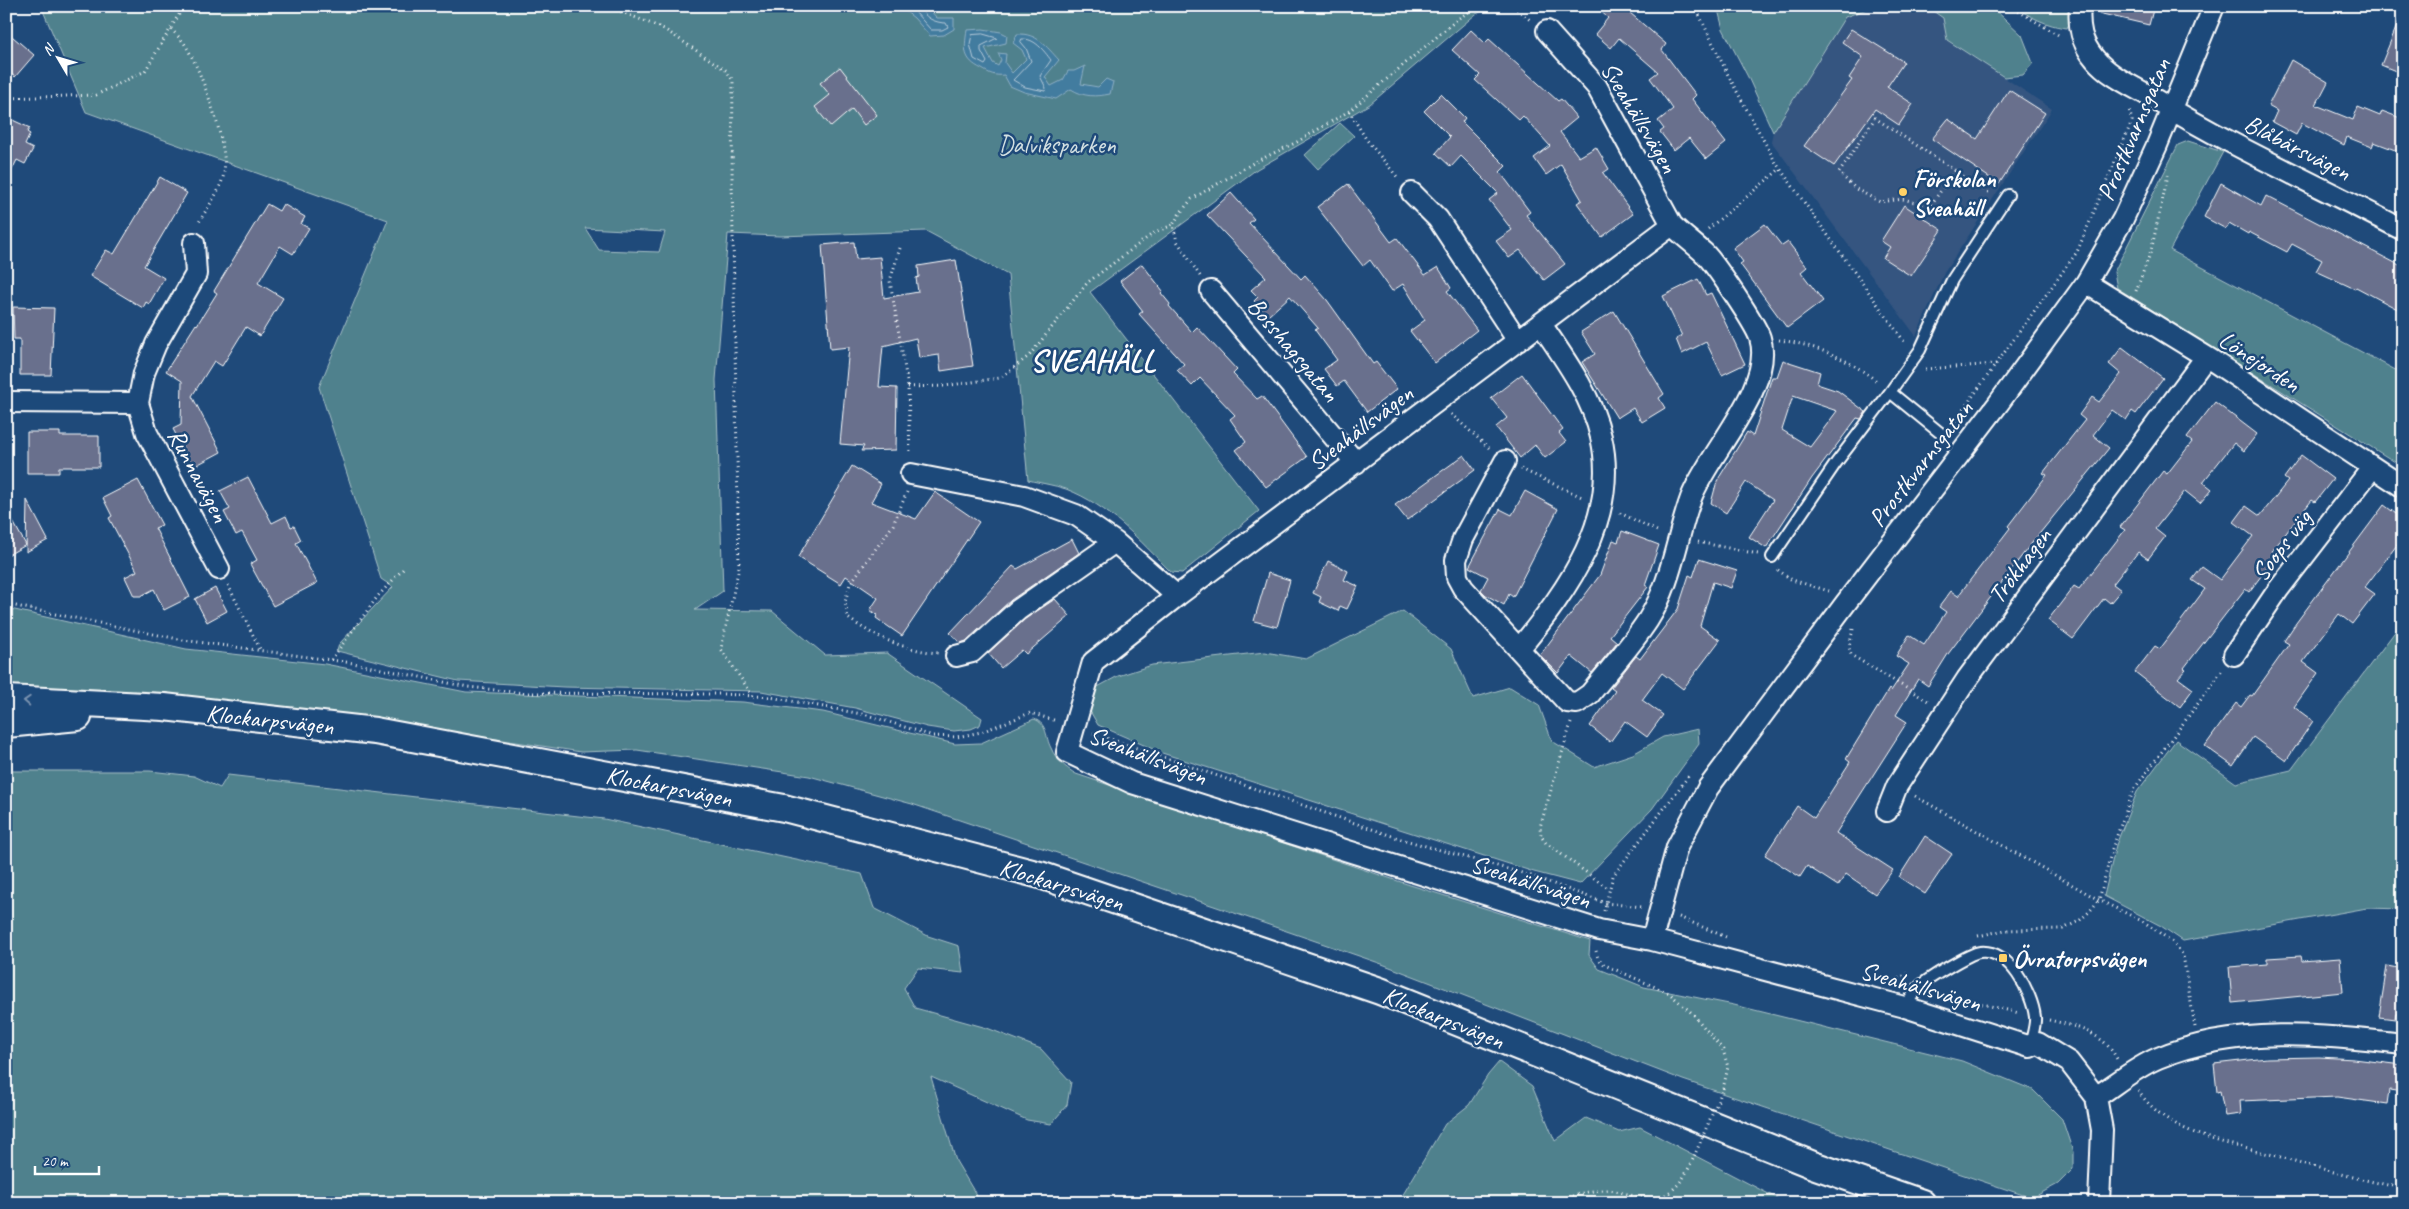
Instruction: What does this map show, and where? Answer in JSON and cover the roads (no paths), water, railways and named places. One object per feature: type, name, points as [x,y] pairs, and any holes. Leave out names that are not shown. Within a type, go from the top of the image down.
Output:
[{"type":"street","name":"Blåbärsvägen","points":[[2080,6],[2081,36],[2095,59],[2105,69],[2171,109],[2402,227]]},
{"type":"street","name":"Prostkvarnsgatan","points":[[1652,940],[1677,847],[1708,788],[1845,604],[1998,404],[2086,283],[2123,219],[2214,6]]},
{"type":"street","name":"Sveahällsvägen","points":[[1547,32],[1597,87],[1672,225],[1177,596],[1094,662],[1067,752],[1132,783],[1599,930],[1652,940],[1905,1007],[2030,1047],[2038,1043],[2069,1062],[2096,1097],[2102,1130],[2099,1203]]},
{"type":"street","points":[[1412,193],[1438,219],[1518,341]]},
{"type":"street","points":[[1504,461],[1463,539],[1456,560],[1457,577],[1462,588],[1520,648],[1567,702],[1577,704],[1590,694],[1648,619],[1663,590],[1680,541],[1685,515],[1702,473],[1752,396],[1761,356],[1760,338],[1746,314],[1705,254],[1672,225]]},
{"type":"street","name":"Runnavägen","points":[[194,243],[196,274],[156,344],[144,373],[138,403],[147,433],[219,569]]},
{"type":"street","name":"Lönejorden","points":[[2086,283],[2206,357],[2403,487]]},
{"type":"street","name":"Bosshagsgatan","points":[[1211,291],[1356,463]]},
{"type":"street","points":[[1520,648],[1543,620],[1573,576],[1595,531],[1603,505],[1606,476],[1601,437],[1589,403],[1565,359],[1541,324]]},
{"type":"street","name":"Trökhagen","points":[[1887,811],[1897,786],[1967,679],[2206,357]]},
{"type":"street","points":[[6,402],[138,403]]},
{"type":"street","name":"Soops väg","points":[[2234,655],[2278,590],[2372,468]]},
{"type":"street","points":[[911,474],[1024,496],[1076,515],[1115,542],[1177,596]]},
{"type":"street","points":[[956,656],[972,652],[1018,610],[1115,542]]},
{"type":"street","points":[[6,699],[164,707]]},
{"type":"street","points":[[6,724],[164,707]]},
{"type":"street","name":"Klockarpsvägen","points":[[164,707],[376,731],[566,766],[784,808],[1040,875],[1380,991],[1813,1165],[1922,1203]]},
{"type":"street","points":[[2096,1097],[2157,1059],[2199,1045],[2237,1038],[2327,1036],[2403,1044]]},
{"type":"lane","points":[[1772,558],[1836,463],[1920,350],[1952,280],[2006,199]]},
{"type":"lane","points":[[1890,392],[1944,436]]},
{"type":"lane","points":[[1905,1007],[1918,988],[1931,977],[1979,952],[1991,953],[2003,958],[2019,975],[2028,995],[2035,1017],[2030,1047]]},
{"type":"water","points":[[914,6],[929,9],[937,18],[954,18],[954,29],[944,35],[930,36],[905,11]]},
{"type":"water","points":[[983,29],[1007,35],[1006,43],[985,48],[993,63],[998,66],[1001,60],[998,53],[1006,54],[1005,63],[1012,73],[1026,59],[1022,50],[1013,43],[1017,34],[1024,34],[1041,41],[1059,60],[1045,77],[1051,86],[1063,80],[1068,71],[1074,71],[1085,66],[1081,84],[1098,87],[1106,79],[1113,82],[1110,94],[1090,96],[1080,94],[1071,89],[1056,99],[1024,92],[1010,86],[1004,75],[995,75],[976,66],[966,54],[967,30]]},
{"type":"place","name":"Förskolan Sveahäll","points":[[1903,192]]},
{"type":"place","name":"Övratorpsvägen","points":[[2003,958]]},
{"type":"district","name":"SVEAHÄLL","points":[[1093,361]]},
{"type":"park label","name":"Dalviksparken","points":[[1057,144]]}]
